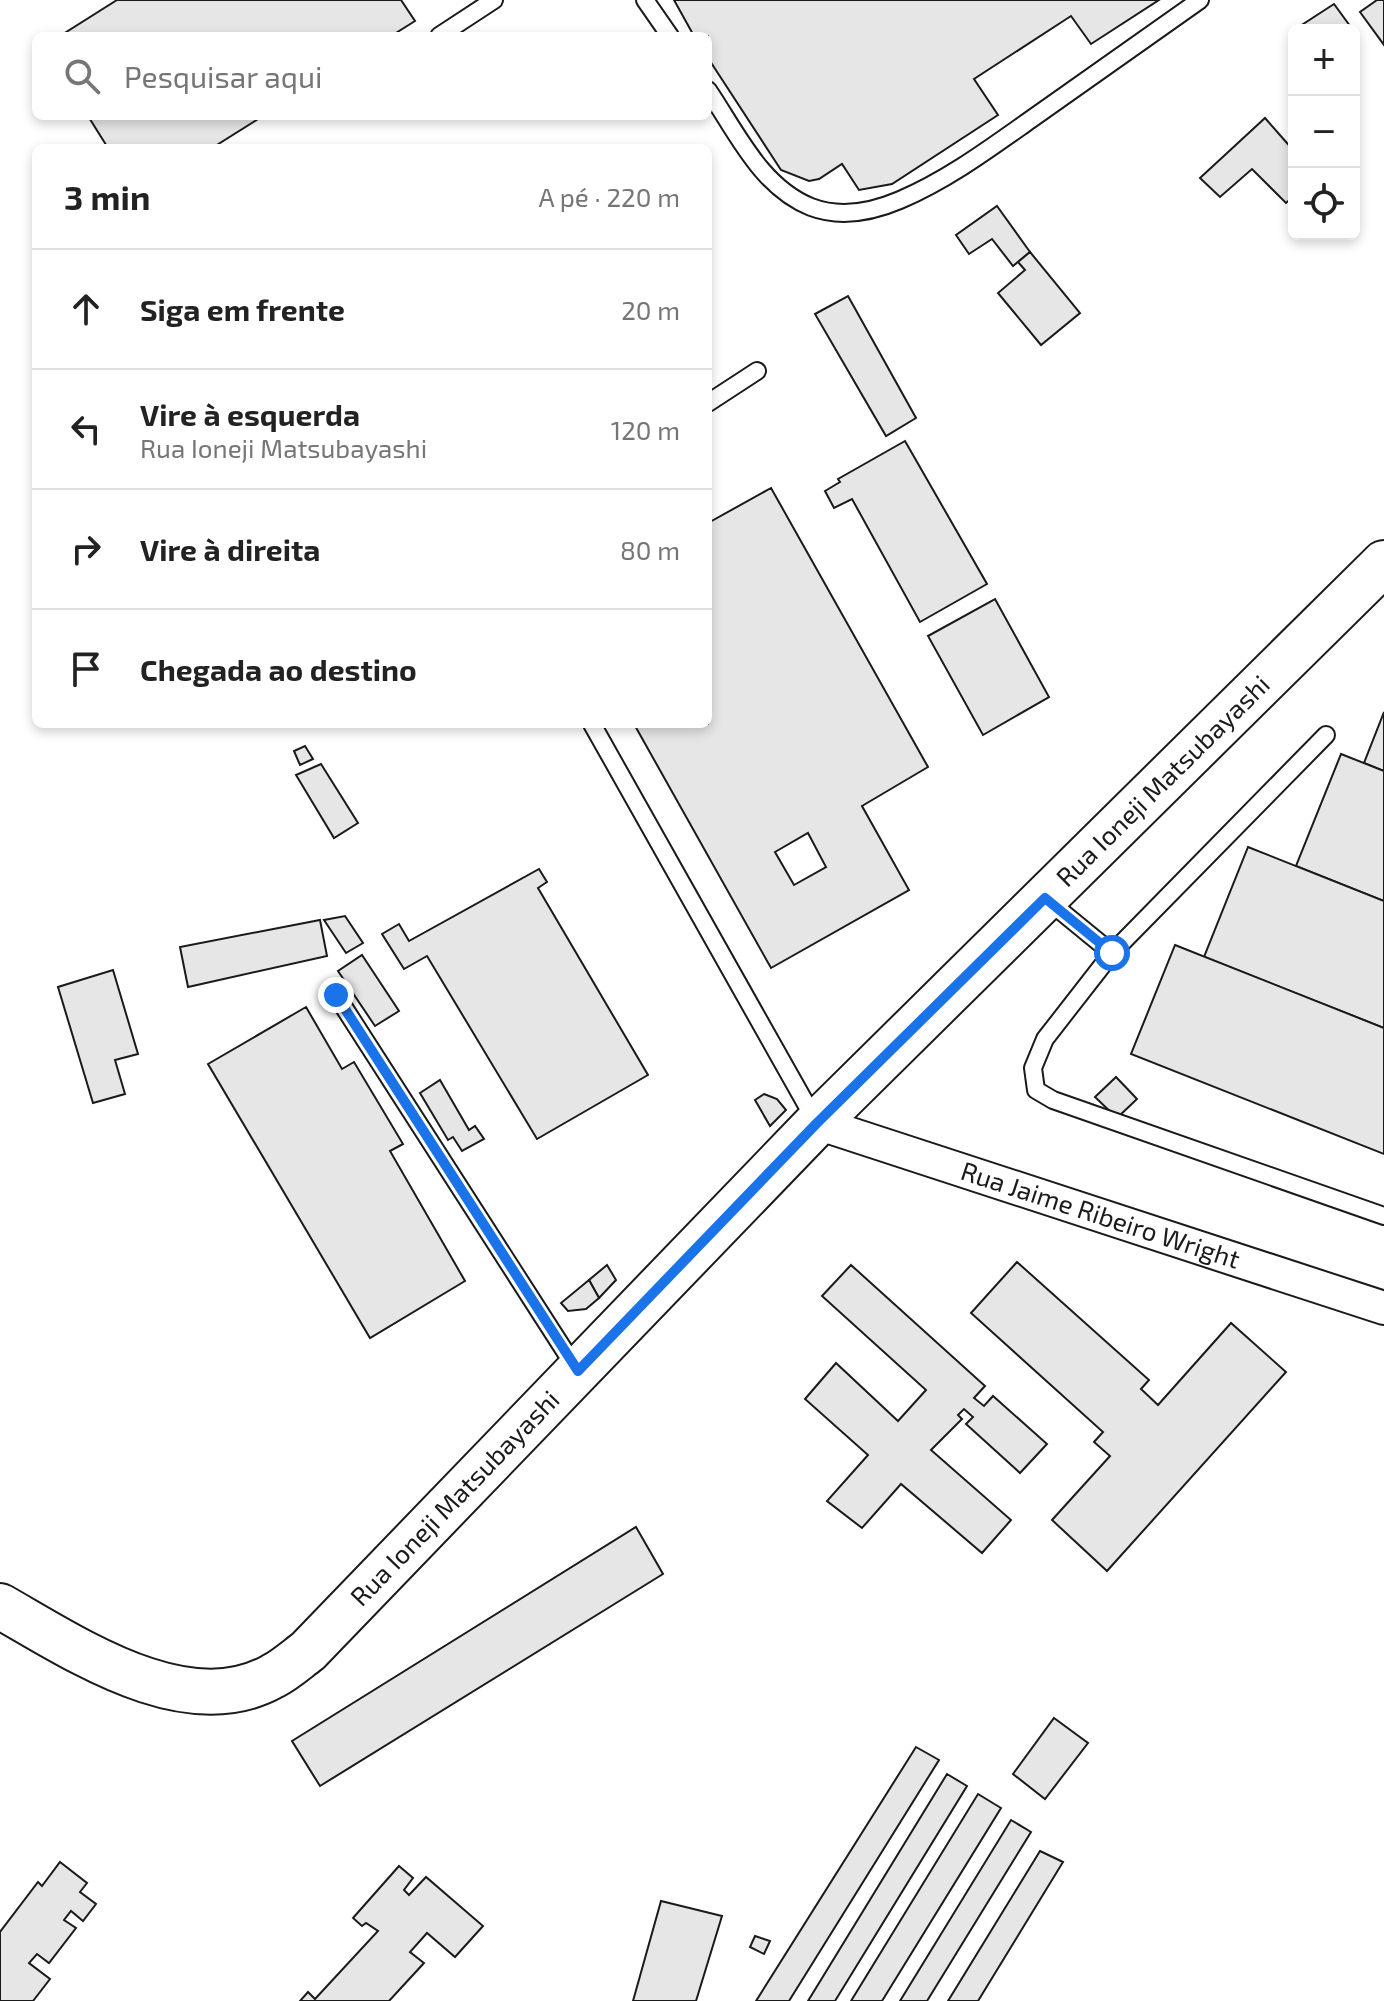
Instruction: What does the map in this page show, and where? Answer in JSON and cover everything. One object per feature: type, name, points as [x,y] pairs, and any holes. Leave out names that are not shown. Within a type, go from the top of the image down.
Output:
[{"type":"main road","name":"Rua Ioneji Matsubayashi","points":[[0,1606],[124,1672],[165,1687],[216,1692],[243,1687],[272,1677],[308,1651],[817,1123],[1384,563]]},
{"type":"street","name":"Rua Jaime Ribeiro Wright","points":[[817,1123],[1384,1308]]},
{"type":"lane","points":[[445,32],[494,0]]},
{"type":"lane","points":[[645,0],[667,32]]},
{"type":"lane","points":[[712,96],[766,176],[782,191],[812,207],[838,214],[867,211],[899,201],[980,154],[1200,0]]},
{"type":"lane","points":[[712,400],[757,371]]},
{"type":"lane","points":[[594,728],[817,1123]]},
{"type":"lane","points":[[1326,735],[1112,953],[1045,1039],[1033,1068],[1036,1090],[1053,1100],[1384,1216]]},
{"type":"lane","points":[[1045,898],[1112,953]]},
{"type":"lane","points":[[336,995],[578,1371]]},
{"type":"building","points":[[117,0],[401,0],[415,21],[397,32],[66,32]]},
{"type":"building","points":[[674,0],[1159,0],[1091,44],[1071,16],[974,79],[998,115],[892,184],[859,190],[842,164],[819,179],[809,181],[781,170],[712,64],[712,32],[692,32]]},
{"type":"building","points":[[1377,0],[1384,0],[1384,45],[1360,12]]},
{"type":"building","points":[[1334,4],[1349,24],[1303,24]]},
{"type":"building","points":[[1265,118],[1288,144],[1286,203],[1252,169],[1220,197],[1200,178]]},
{"type":"building","points":[[90,120],[257,120],[218,144],[106,144]]},
{"type":"building","points":[[997,206],[1030,252],[1013,266],[992,239],[969,254],[956,235]]},
{"type":"building","points":[[1030,252],[1080,313],[1041,345],[998,293],[1025,270],[1018,262]]},
{"type":"building","points":[[848,296],[916,418],[886,436],[815,314]]},
{"type":"building","points":[[905,441],[987,584],[920,622],[852,499],[834,508],[825,491],[840,482],[838,479]]},
{"type":"building","points":[[771,488],[928,767],[862,806],[909,890],[771,968],[636,728],[712,728],[712,521]],"holes":[[[808,833],[826,867],[794,885],[775,852]]]},
{"type":"building","points":[[995,599],[1049,697],[983,735],[928,636]]},
{"type":"building","points":[[1384,712],[1384,771],[1364,763]]},
{"type":"building","points":[[305,746],[313,759],[300,765],[294,751]]},
{"type":"building","points":[[1341,754],[1384,771],[1384,901],[1296,866]]},
{"type":"building","points":[[321,764],[358,823],[334,838],[296,775]]},
{"type":"building","points":[[1248,847],[1384,901],[1384,1028],[1204,957]]},
{"type":"building","points":[[539,869],[547,882],[538,888],[648,1075],[537,1139],[427,956],[404,969],[382,934],[399,924],[409,941]]},
{"type":"building","points":[[345,916],[363,943],[346,953],[324,920]]},
{"type":"building","points":[[320,920],[327,956],[188,987],[180,947]]},
{"type":"building","points":[[1175,945],[1384,1028],[1384,1154],[1131,1054]]},
{"type":"building","points":[[362,955],[399,1011],[375,1026],[338,971]]},
{"type":"building","points":[[113,970],[138,1054],[115,1060],[125,1094],[93,1103],[58,987]]},
{"type":"building","points":[[306,1007],[342,1069],[354,1062],[403,1144],[390,1151],[465,1281],[370,1338],[208,1064]]},
{"type":"building","points":[[1116,1077],[1137,1099],[1117,1118],[1095,1097]]},
{"type":"building","points":[[440,1080],[469,1130],[475,1126],[484,1139],[462,1151],[453,1137],[448,1140],[420,1093]]},
{"type":"building","points":[[764,1094],[777,1099],[786,1110],[770,1126],[755,1100]]},
{"type":"building","points":[[1017,1262],[1149,1380],[1141,1389],[1158,1405],[1231,1323],[1286,1372],[1107,1571],[1052,1520],[1110,1456],[1094,1442],[1103,1432],[971,1313]]},
{"type":"building","points":[[607,1265],[616,1280],[599,1298],[589,1280]]},
{"type":"building","points":[[851,1265],[985,1386],[974,1398],[984,1406],[993,1396],[1047,1444],[1020,1473],[966,1424],[973,1417],[964,1409],[958,1415],[962,1419],[931,1450],[1011,1520],[982,1553],[901,1484],[862,1528],[827,1501],[868,1455],[805,1399],[836,1363],[898,1421],[926,1390],[822,1296]]},
{"type":"building","points":[[589,1280],[599,1298],[586,1309],[568,1311],[561,1303]]},
{"type":"building","points":[[636,1527],[663,1574],[320,1786],[292,1741]]},
{"type":"building","points":[[1054,1718],[1088,1743],[1045,1799],[1013,1774]]},
{"type":"building","points":[[916,1747],[939,1760],[789,2001],[756,2001]]},
{"type":"building","points":[[947,1774],[967,1786],[835,2001],[808,2001]]},
{"type":"building","points":[[978,1794],[1001,1808],[882,2001],[851,2001]]},
{"type":"building","points":[[1011,1820],[1031,1832],[927,2001],[900,2001]]},
{"type":"building","points":[[1040,1851],[1063,1862],[978,2001],[948,2001]]},
{"type":"building","points":[[60,1862],[87,1883],[80,1892],[96,1904],[83,1921],[71,1911],[64,1920],[76,1928],[49,1963],[37,1954],[29,1963],[50,1979],[33,2001],[0,2001],[0,1932],[38,1882],[42,1886]]},
{"type":"building","points":[[399,1866],[413,1878],[404,1890],[409,1895],[426,1877],[483,1926],[455,1957],[427,1933],[410,1952],[424,1963],[389,2001],[300,2001],[308,1992],[315,1999],[378,1931],[366,1923],[362,1926],[353,1918]]},
{"type":"building","points":[[661,1901],[722,1916],[696,2001],[633,2001]]},
{"type":"building","points":[[755,1936],[770,1941],[764,1954],[750,1947]]},
{"type":"route","points":[[336,995],[578,1371],[817,1123],[1045,898],[1112,953]]}]
